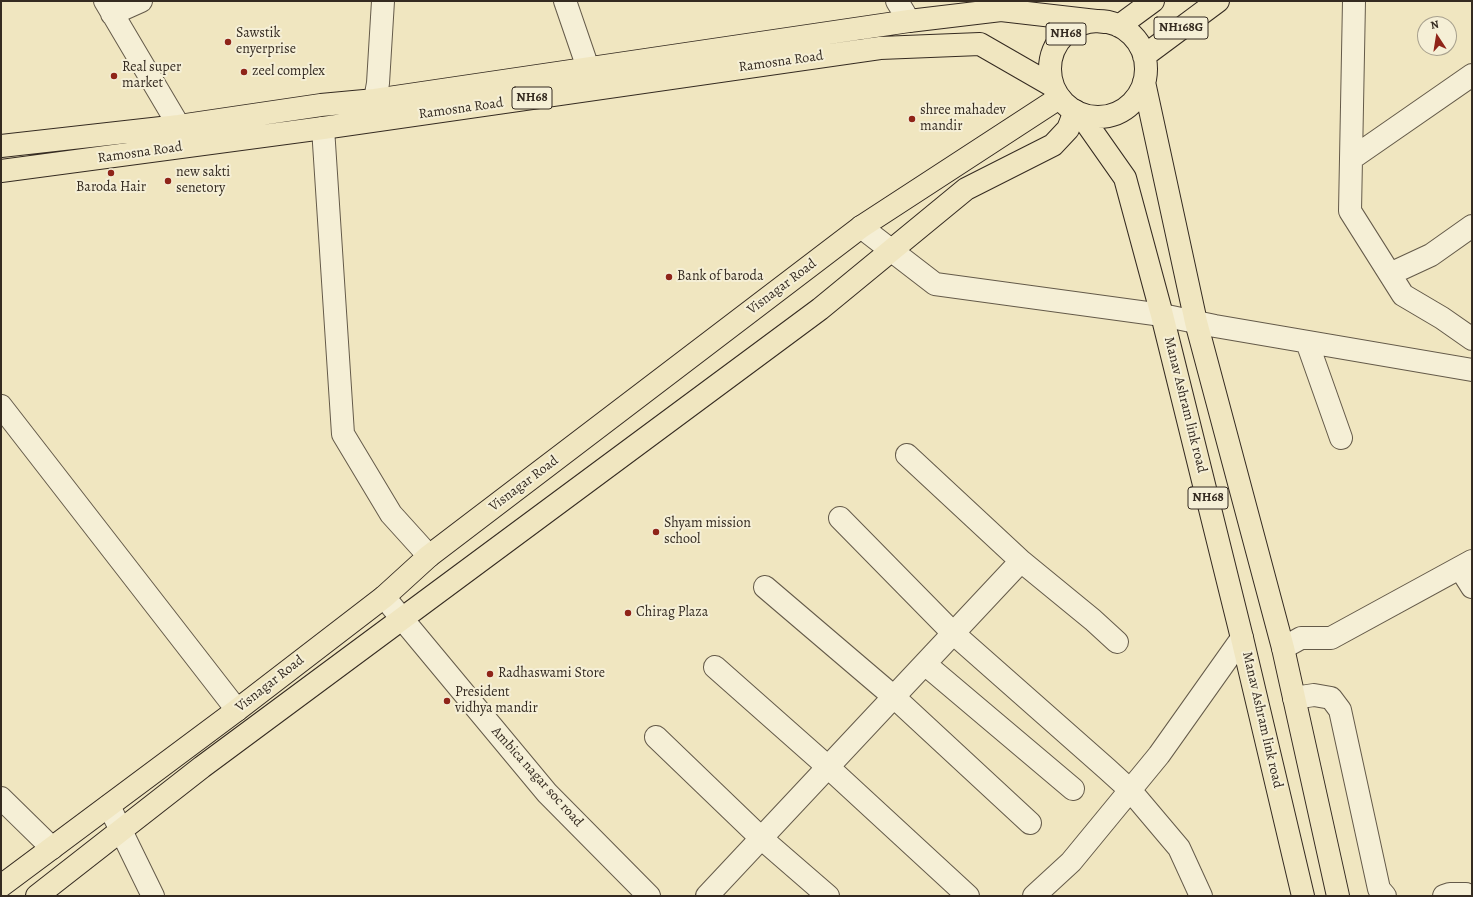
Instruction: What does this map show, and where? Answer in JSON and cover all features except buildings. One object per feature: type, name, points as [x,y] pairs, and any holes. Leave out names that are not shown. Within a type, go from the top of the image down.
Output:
[{"type":"main road","name":"NH168G","points":[[1112,24],[1153,1]]},
{"type":"main road","name":"NH168G","points":[[1144,56],[1218,1]]},
{"type":"main road","name":"NH68","points":[[909,20],[1001,10],[1112,24]]},
{"type":"main road","name":"Ramosna Road","points":[[1,146],[179,126],[321,105],[375,100],[909,20]]},
{"type":"main road","name":"NH68","points":[[1078,113],[1068,107],[1056,92],[1050,72],[1051,58],[1057,45],[1066,34],[1077,26],[1091,22],[1112,24]]},
{"type":"main road","points":[[37,896],[202,767],[820,309],[966,188],[1052,145],[1068,129],[1078,113],[1093,117],[1107,117],[1120,112],[1131,105],[1139,94],[1144,82],[1146,69],[1144,56],[1139,44],[1130,33],[1112,24]]},
{"type":"main road","name":"Ramosna Road","points":[[1,171],[323,128],[880,48],[980,44],[1056,92]]},
{"type":"main road","points":[[1144,82],[1196,322],[1283,648],[1338,896]]},
{"type":"main road","name":"Visnagar Road","points":[[1,886],[237,710],[384,597],[429,556],[861,227],[1056,92]]},
{"type":"main road","name":"Manav Ashram link road","points":[[1078,113],[1125,178],[1162,314],[1304,896]]},
{"type":"street","points":[[142,1],[109,8],[179,126]]},
{"type":"street","points":[[375,100],[378,83],[383,1]]},
{"type":"street","points":[[566,1],[588,68]]},
{"type":"street","points":[[897,1],[909,20]]},
{"type":"street","points":[[1354,1],[1350,211],[1403,295],[1442,318],[1472,339]]},
{"type":"street","points":[[1351,159],[1472,75]]},
{"type":"street","points":[[323,128],[343,434],[391,514],[429,556]]},
{"type":"street","points":[[1390,274],[1431,255],[1472,226]]},
{"type":"street","points":[[861,227],[935,284],[1162,314],[1196,322],[1472,370]]},
{"type":"street","points":[[1307,342],[1341,438]]},
{"type":"street","points":[[1,406],[237,710]]},
{"type":"street","points":[[907,455],[1020,561],[1093,620],[1117,642]]},
{"type":"street","points":[[840,518],[953,633],[1130,790],[1178,848],[1201,896]]},
{"type":"street","points":[[707,896],[1020,561]]},
{"type":"street","points":[[1283,648],[1301,638],[1331,638],[1466,565],[1472,588]]},
{"type":"street","points":[[765,587],[894,697],[1030,823]]},
{"type":"street","name":"Ambica nagar soc road","points":[[384,597],[547,793],[649,896]]},
{"type":"street","points":[[1034,896],[1071,862],[1159,755],[1242,638]]},
{"type":"street","points":[[925,664],[1073,790]]},
{"type":"street","points":[[715,666],[828,767],[968,896]]},
{"type":"street","points":[[1294,698],[1314,695],[1331,698],[1340,710],[1379,889],[1385,896]]},
{"type":"street","points":[[656,737],[761,838],[828,896]]},
{"type":"street","points":[[1,798],[52,848]]},
{"type":"street","points":[[109,806],[153,896]]},
{"type":"street","points":[[1444,896],[1450,894],[1466,894],[1470,896]]},
{"type":"place","name":"Sawstik enyerprise","points":[[228,42]]},
{"type":"place","name":"zeel complex","points":[[244,72]]},
{"type":"place","name":"Real super market","points":[[114,76]]},
{"type":"place","name":"shree mahadev mandir","points":[[912,119]]},
{"type":"place","name":"Baroda Hair","points":[[111,173]]},
{"type":"place","name":"new sakti senetory","points":[[168,181]]},
{"type":"place","name":"Bank of baroda","points":[[669,277]]},
{"type":"place","name":"Shyam mission school","points":[[656,532]]},
{"type":"place","name":"Chirag Plaza","points":[[628,613]]},
{"type":"place","name":"Radhaswami Store","points":[[490,674]]},
{"type":"place","name":"President vidhya mandir","points":[[447,701]]}]
